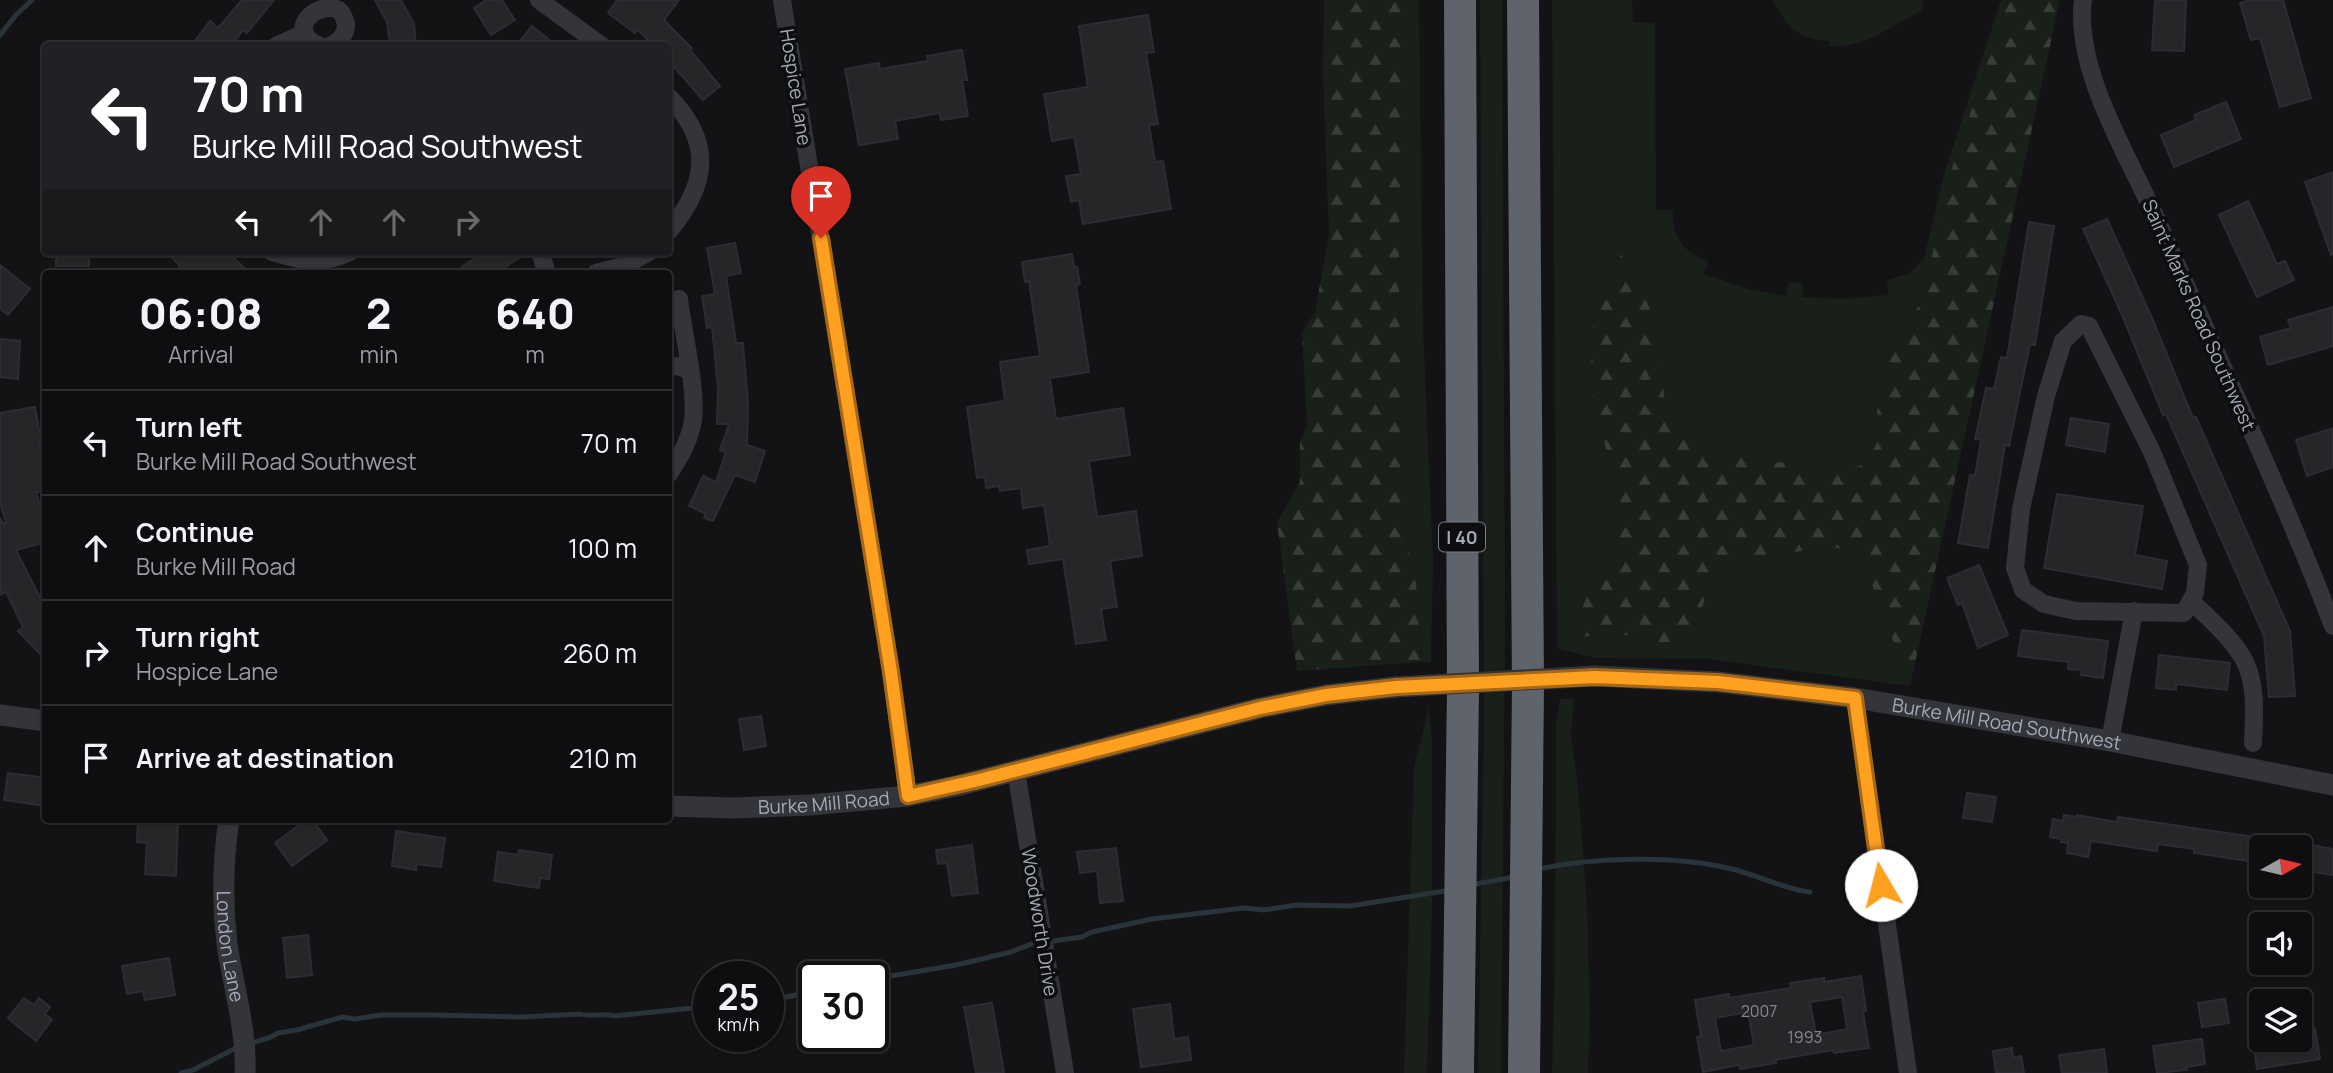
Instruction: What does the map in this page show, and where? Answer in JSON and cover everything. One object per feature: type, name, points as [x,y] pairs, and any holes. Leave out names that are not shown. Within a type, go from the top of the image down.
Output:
[{"type":"highway","name":"I 40","points":[[1458,1073],[1463,689],[1460,0]]},
{"type":"highway","points":[[1523,0],[1528,687],[1524,1073]]},
{"type":"highway","points":[[1523,118],[1532,0]]},
{"type":"street","points":[[539,0],[597,42]]},
{"type":"street","name":"Hospice Lane","points":[[782,0],[891,672],[908,796]]},
{"type":"street","name":"Saint Marks Road Southwest","points":[[2083,0],[2082,30],[2085,53],[2108,116],[2157,219],[2302,545],[2333,626]]},
{"type":"street","points":[[313,42],[305,33],[304,22],[310,9],[324,4],[337,8],[345,19],[344,32],[337,42]]},
{"type":"street","points":[[285,42],[305,33]]},
{"type":"street","points":[[672,100],[684,111],[692,125],[698,141],[700,167],[692,198],[672,226]]},
{"type":"street","points":[[281,256],[306,267],[320,262],[341,261]]},
{"type":"street","points":[[608,270],[623,266],[642,256]]},
{"type":"street","points":[[672,464],[687,442],[693,418],[679,299]]},
{"type":"street","points":[[2081,324],[2089,326],[2152,452],[2198,565],[2195,593],[2191,601],[2184,613],[2076,611],[2044,604],[2023,590],[2015,568],[2021,509],[2046,396],[2063,341],[2081,324]]},
{"type":"street","points":[[672,367],[689,370]]},
{"type":"street","points":[[2191,601],[2245,661],[2252,689],[2253,743]]},
{"type":"street","points":[[2110,741],[2134,611]]},
{"type":"street","name":"Burke Mill Road","points":[[672,806],[733,808],[810,805],[908,796],[1260,708],[1326,695],[1396,687],[1595,677]]},
{"type":"street","name":"Burke Mill Road Southwest","points":[[1595,677],[1718,682],[1855,698],[2110,741],[2333,785]]},
{"type":"street","points":[[1855,698],[1908,1073]]},
{"type":"street","points":[[0,715],[42,720]]},
{"type":"street","name":"Woodworth Drive","points":[[1016,771],[1065,1073]]},
{"type":"street","name":"London Lane","points":[[229,823],[224,906],[227,943],[239,1011],[244,1073]]},
{"type":"green space","points":[[1324,0],[1402,0],[1399,236],[1401,514],[1416,580],[1421,662],[1297,671],[1277,522],[1300,482],[1300,442],[1307,426],[1302,332],[1315,312],[1329,235],[1323,73]]},
{"type":"green space","points":[[1402,0],[1419,0],[1423,329],[1433,560],[1431,662],[1421,662],[1416,580],[1401,514],[1399,236]]},
{"type":"green space","points":[[1480,0],[1502,0],[1505,628],[1501,1073],[1478,1073],[1484,723]]},
{"type":"green space","points":[[1552,0],[1632,0],[1633,22],[1655,23],[1656,210],[1673,210],[1674,228],[1680,242],[1692,253],[1708,261],[1704,274],[1748,289],[1786,296],[1789,282],[1803,284],[1803,297],[1841,299],[1888,295],[1887,280],[1909,274],[1924,259],[1944,174],[2001,0],[2008,0],[1948,180],[1923,299],[1900,334],[1889,358],[1877,411],[1877,443],[1860,466],[1846,469],[1811,469],[1783,462],[1760,463],[1705,448],[1674,425],[1666,407],[1654,325],[1644,288],[1613,256],[1618,279],[1604,287],[1593,300],[1593,408],[1617,483],[1620,528],[1614,564],[1590,588],[1572,637],[1629,635],[1662,643],[1690,639],[1714,576],[1744,557],[1834,548],[1859,550],[1910,686],[1707,659],[1595,658],[1559,649]]},
{"type":"green space","points":[[1772,0],[1922,0],[1924,6],[1922,10],[1866,40],[1829,46],[1829,41],[1807,37],[1794,30]]},
{"type":"green space","points":[[2008,0],[2060,0],[1910,686],[1859,550],[1834,548],[1744,557],[1714,576],[1690,639],[1662,643],[1629,635],[1571,637],[1590,588],[1614,563],[1620,528],[1617,483],[1593,408],[1591,372],[1593,300],[1604,287],[1618,279],[1613,256],[1620,253],[1644,288],[1654,325],[1666,407],[1674,425],[1705,448],[1760,463],[1783,462],[1811,469],[1846,469],[1860,466],[1877,443],[1877,411],[1889,358],[1900,334],[1923,299],[1948,180]]},
{"type":"green space","points":[[1560,699],[1574,699],[1571,735],[1578,787],[1587,906],[1590,1015],[1588,1073],[1552,1073],[1556,724]]},
{"type":"green space","points":[[1429,707],[1432,740],[1432,912],[1427,1073],[1404,1073],[1414,767]]},
{"type":"building","points":[[242,0],[274,0],[247,33],[243,30],[234,42],[194,42],[210,21],[218,28]]},
{"type":"building","points":[[375,0],[401,0],[414,24],[416,42],[390,42],[387,22]]},
{"type":"building","points":[[486,0],[502,0],[515,20],[491,35],[474,8]]},
{"type":"building","points":[[617,0],[679,0],[664,20],[692,48],[690,50],[720,86],[703,100],[672,65],[672,42],[650,42],[637,29],[635,33],[608,13]]},
{"type":"building","points":[[2155,0],[2186,0],[2184,51],[2152,50]]},
{"type":"building","points":[[2249,0],[2283,0],[2311,98],[2280,107],[2260,38],[2251,40],[2240,3]]},
{"type":"building","points":[[1148,15],[1154,52],[1146,53],[1158,124],[1149,125],[1155,162],[1163,161],[1171,209],[1083,224],[1079,200],[1071,202],[1066,176],[1081,174],[1074,137],[1052,141],[1044,94],[1088,87],[1079,26]]},
{"type":"building","points":[[532,26],[552,42],[519,42]]},
{"type":"building","points":[[962,50],[967,80],[962,80],[968,116],[941,120],[940,113],[895,121],[898,139],[859,145],[845,69],[879,63],[880,69],[928,61],[927,56]]},
{"type":"building","points":[[2226,102],[2241,139],[2174,167],[2161,135],[2196,120],[2194,115]]},
{"type":"building","points":[[2333,172],[2333,254],[2331,255],[2305,182]]},
{"type":"building","points":[[2248,201],[2277,264],[2285,261],[2294,280],[2257,297],[2219,215]]},
{"type":"building","points":[[2107,219],[2193,418],[2196,417],[2290,631],[2295,696],[2269,697],[2264,636],[2166,414],[2163,415],[2083,229]]},
{"type":"building","points":[[2029,222],[2054,226],[2035,345],[2030,344],[2009,446],[2005,445],[1988,548],[1958,543],[1970,475],[1975,476],[1981,440],[1975,439],[1986,388],[1994,389],[2001,357],[2007,358]]},
{"type":"building","points":[[735,243],[741,273],[726,276],[736,343],[743,343],[748,403],[747,445],[765,451],[755,482],[735,475],[713,521],[704,518],[706,514],[689,506],[703,476],[716,482],[726,452],[720,450],[729,424],[717,424],[718,387],[712,327],[707,328],[702,296],[715,294],[707,248]]},
{"type":"building","points":[[1072,254],[1080,284],[1076,285],[1089,372],[1050,378],[1056,419],[1123,408],[1130,455],[1089,461],[1097,517],[1136,511],[1142,556],[1110,561],[1117,607],[1101,609],[1106,640],[1076,644],[1063,559],[1029,564],[1027,550],[1050,546],[1044,505],[1023,508],[1021,488],[1000,491],[999,486],[986,488],[985,477],[977,478],[967,407],[1005,401],[1000,362],[1040,356],[1029,281],[1025,282],[1022,262]]},
{"type":"building","points":[[56,256],[89,256],[89,266],[56,266]]},
{"type":"building","points":[[171,256],[231,256],[247,270],[177,270],[180,266]]},
{"type":"building","points":[[478,256],[521,256],[501,270],[457,270]]},
{"type":"building","points":[[0,265],[30,289],[8,315],[0,309]]},
{"type":"building","points":[[2333,307],[2333,346],[2268,365],[2260,337],[2291,328],[2288,320]]},
{"type":"building","points":[[0,339],[20,341],[18,379],[0,377]]},
{"type":"building","points":[[35,407],[41,441],[42,491],[36,492],[42,512],[42,543],[16,550],[42,601],[42,656],[18,631],[23,627],[6,592],[0,595],[0,518],[3,524],[6,523],[0,503],[0,413]]},
{"type":"building","points":[[2071,418],[2109,424],[2105,452],[2066,445]]},
{"type":"building","points":[[2333,428],[2333,467],[2307,476],[2296,440]]},
{"type":"building","points":[[2057,494],[2143,506],[2135,555],[2167,561],[2162,589],[2044,568]]},
{"type":"building","points":[[1979,565],[2008,635],[1978,648],[1962,603],[1958,605],[1947,578]]},
{"type":"building","points":[[2022,630],[2108,641],[2103,678],[2081,675],[2082,670],[2068,669],[2069,662],[2018,656]]},
{"type":"building","points":[[2159,655],[2230,663],[2227,690],[2176,684],[2176,690],[2156,688]]},
{"type":"building","points":[[761,716],[766,746],[744,750],[739,719]]},
{"type":"building","points":[[8,773],[42,777],[42,805],[4,800]]},
{"type":"building","points":[[1967,793],[1996,797],[1992,822],[1963,818]]},
{"type":"building","points":[[2064,815],[2117,822],[2118,817],[2249,836],[2249,861],[2194,853],[2194,849],[2158,844],[2157,851],[2091,841],[2088,857],[2067,853],[2068,843],[2050,837],[2053,819],[2063,821]]},
{"type":"building","points":[[138,823],[178,823],[176,876],[145,874],[147,843],[137,842]]},
{"type":"building","points":[[302,823],[315,823],[327,840],[292,866],[275,843]]},
{"type":"building","points":[[396,831],[445,838],[441,867],[416,864],[416,870],[392,866]]},
{"type":"building","points":[[972,845],[978,893],[952,896],[947,863],[938,864],[936,850]]},
{"type":"building","points":[[2312,845],[2333,849],[2333,875],[2312,872]]},
{"type":"building","points":[[1116,848],[1123,901],[1100,903],[1097,871],[1080,873],[1077,852]]},
{"type":"building","points":[[519,850],[552,855],[549,879],[540,878],[539,888],[494,881],[498,852],[518,855]]},
{"type":"building","points":[[308,935],[312,975],[287,978],[283,938]]},
{"type":"building","points":[[169,958],[175,995],[145,1000],[143,991],[127,994],[122,966]]},
{"type":"building","points":[[1861,976],[1869,1048],[1834,1053],[1833,1050],[1775,1060],[1776,1063],[1740,1069],[1739,1065],[1703,1072],[1695,1000],[1729,994],[1729,998],[1791,988],[1790,983],[1824,978],[1824,982]],"holes":[[[1842,997],[1847,1029],[1816,1035],[1810,1002]],[[1748,1012],[1754,1045],[1721,1051],[1715,1018]]]},
{"type":"building","points":[[24,998],[34,1005],[39,998],[50,1007],[45,1014],[52,1020],[36,1041],[8,1018]]},
{"type":"building","points":[[2225,999],[2229,1023],[2202,1027],[2198,1003]]},
{"type":"building","points":[[992,1003],[1004,1073],[976,1073],[964,1007]]},
{"type":"building","points":[[1170,1004],[1174,1039],[1188,1037],[1191,1060],[1141,1067],[1133,1009]]},
{"type":"building","points":[[2312,1028],[2315,1028],[2320,1059],[2257,1069],[2255,1052],[2312,1052]]},
{"type":"building","points":[[2202,1039],[2205,1064],[2186,1067],[2187,1070],[2157,1073],[2153,1046]]},
{"type":"building","points":[[2012,1048],[2013,1057],[2021,1056],[2024,1073],[1996,1073],[1993,1051]]},
{"type":"building","points":[[2104,1049],[2107,1073],[2062,1073],[2059,1055]]},
{"type":"waterway","points":[[0,35],[32,0]]},
{"type":"waterway","points":[[1538,869],[1610,860],[1685,861],[1732,869],[1810,892]]},
{"type":"waterway","points":[[1470,885],[1509,878],[1515,874]]},
{"type":"waterway","points":[[889,976],[956,965],[1011,952],[1031,944],[1082,937],[1092,932],[1152,919],[1244,908],[1264,910],[1297,905],[1350,906],[1451,890]]},
{"type":"waterway","points":[[784,998],[798,994]]},
{"type":"waterway","points":[[249,1044],[278,1033],[342,1017],[521,1017],[580,1014],[614,1016],[693,1008]]},
{"type":"waterway","points":[[181,1073],[193,1070],[240,1046]]},
{"type":"route","points":[[821,238],[891,672],[908,796],[1260,708],[1326,695],[1396,687],[1595,677],[1718,682],[1855,698],[1881,885]]}]
